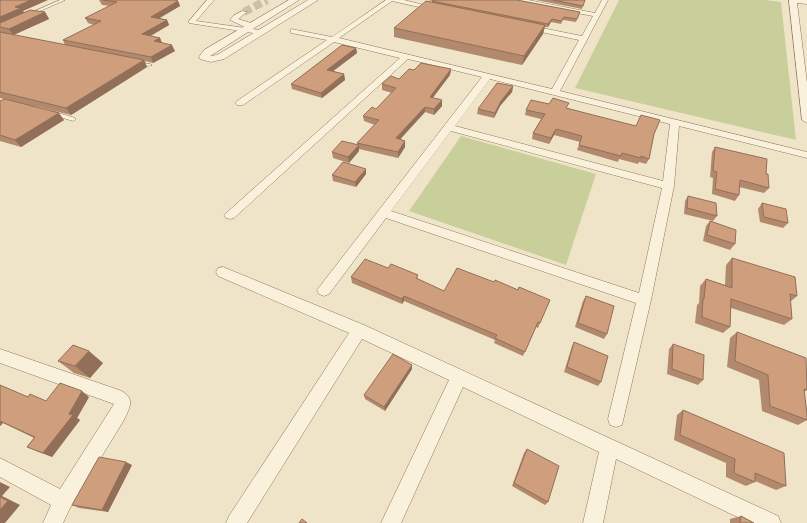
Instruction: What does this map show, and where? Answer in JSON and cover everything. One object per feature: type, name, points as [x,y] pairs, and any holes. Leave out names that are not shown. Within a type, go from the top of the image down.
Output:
[{"type":"street","points":[[211,0],[191,22],[264,30]]},
{"type":"street","points":[[295,0],[247,27],[208,52],[204,57],[210,59],[220,57],[314,0]]},
{"type":"street","points":[[240,103],[390,0]]},
{"type":"street","points":[[395,0],[448,11]]},
{"type":"street","points":[[517,0],[546,2],[597,15]]},
{"type":"street","points":[[555,92],[605,0]]},
{"type":"street","points":[[807,2],[792,0],[798,43],[804,71],[807,120]]},
{"type":"street","points":[[244,12],[235,17],[234,20],[247,27]]},
{"type":"street","points":[[516,25],[584,39]]},
{"type":"street","points":[[294,31],[408,56],[487,77],[555,92],[807,154]]},
{"type":"street","points":[[798,43],[807,45]]},
{"type":"street","points":[[230,215],[408,56]]},
{"type":"street","points":[[324,290],[487,77]]},
{"type":"street","points":[[616,419],[644,300],[668,186],[675,122]]},
{"type":"street","points":[[448,127],[668,186]]},
{"type":"street","points":[[383,213],[644,300]]},
{"type":"street","points":[[223,272],[359,330],[771,523]]},
{"type":"street","points":[[236,523],[359,330]]},
{"type":"street","points":[[0,356],[119,398],[122,401],[122,406],[118,414],[63,501],[53,523]]},
{"type":"street","points":[[391,523],[459,377]]},
{"type":"street","points":[[593,523],[609,448]]},
{"type":"street","points":[[0,467],[63,501]]},
{"type":"lane","points":[[28,15],[63,0]]},
{"type":"lane","points":[[128,61],[150,66]]},
{"type":"lane","points":[[45,111],[73,118]]},
{"type":"green space","points":[[619,0],[766,0],[781,2],[796,140],[575,88]]},
{"type":"green space","points":[[461,136],[596,174],[566,265],[409,211]]},
{"type":"building","points":[[0,0],[31,0],[15,7],[21,8],[0,17]]},
{"type":"building","points":[[103,0],[178,1],[151,17],[167,20],[142,34],[160,38],[154,41],[172,45],[151,57],[63,40],[101,21],[85,18],[117,2]]},
{"type":"building","points":[[517,0],[580,12],[577,19],[564,17],[561,21],[552,19],[548,24],[432,1]]},
{"type":"building","points":[[553,0],[585,0],[583,6]]},
{"type":"building","points":[[426,1],[545,25],[524,56],[394,28]]},
{"type":"building","points":[[30,10],[45,12],[9,29],[0,27],[0,23]]},
{"type":"building","points":[[0,32],[144,60],[66,108],[0,92]]},
{"type":"building","points":[[342,45],[356,48],[327,70],[344,74],[321,93],[291,84]]},
{"type":"building","points":[[421,63],[451,69],[430,97],[442,100],[434,109],[425,107],[396,138],[405,141],[398,152],[357,143],[379,120],[363,116],[372,107],[376,109],[396,88],[382,84],[391,76],[399,79],[409,69],[414,70]]},
{"type":"building","points":[[497,83],[513,86],[501,101],[495,113],[478,109]]},
{"type":"building","points":[[553,98],[569,103],[566,108],[636,126],[641,115],[660,120],[654,134],[649,159],[622,153],[621,156],[579,145],[582,136],[556,129],[551,138],[533,133],[545,114],[526,110],[531,100],[549,104]]},
{"type":"building","points":[[5,99],[59,113],[15,140],[0,135],[0,101]]},
{"type":"building","points":[[342,141],[359,145],[348,157],[332,152]]},
{"type":"building","points":[[715,147],[767,159],[766,174],[768,174],[769,188],[740,180],[739,195],[715,189],[717,172],[713,171]]},
{"type":"building","points":[[343,162],[366,169],[355,182],[332,175]]},
{"type":"building","points":[[688,196],[716,203],[717,216],[687,208]]},
{"type":"building","points":[[762,203],[786,209],[788,223],[764,217]]},
{"type":"building","points":[[710,221],[736,230],[735,244],[707,235]]},
{"type":"building","points":[[732,258],[795,277],[797,296],[790,294],[792,319],[731,299],[730,327],[702,317],[706,279],[732,288]]},
{"type":"building","points":[[365,259],[388,268],[391,264],[418,275],[416,278],[444,291],[457,268],[494,282],[495,280],[518,290],[519,287],[550,300],[540,323],[538,322],[525,352],[495,338],[497,335],[404,296],[402,299],[351,277]]},
{"type":"building","points":[[586,296],[614,306],[607,334],[578,323]]},
{"type":"building","points":[[737,332],[806,358],[807,390],[804,389],[807,420],[770,406],[768,375],[735,361]]},
{"type":"building","points":[[574,342],[608,356],[601,382],[567,367]]},
{"type":"building","points":[[673,344],[704,355],[703,380],[672,369]]},
{"type":"building","points":[[73,345],[89,351],[75,366],[58,361]]},
{"type":"building","points":[[393,354],[412,365],[384,407],[364,395]]},
{"type":"building","points":[[60,383],[82,391],[69,414],[73,415],[43,453],[27,447],[35,437],[0,421],[0,385],[28,397],[30,394],[46,401]]},
{"type":"building","points":[[683,410],[784,453],[786,486],[755,473],[755,482],[734,473],[735,459],[680,435]]},
{"type":"building","points":[[527,449],[559,466],[548,502],[514,483]]},
{"type":"building","points":[[99,457],[126,462],[102,510],[72,505]]},
{"type":"building","points":[[0,497],[8,501],[0,510]]},
{"type":"building","points":[[741,516],[754,523],[740,523]]},
{"type":"building","points":[[302,519],[307,523],[299,523]]},
{"type":"tunnel","points":[[244,12],[267,0]]}]
